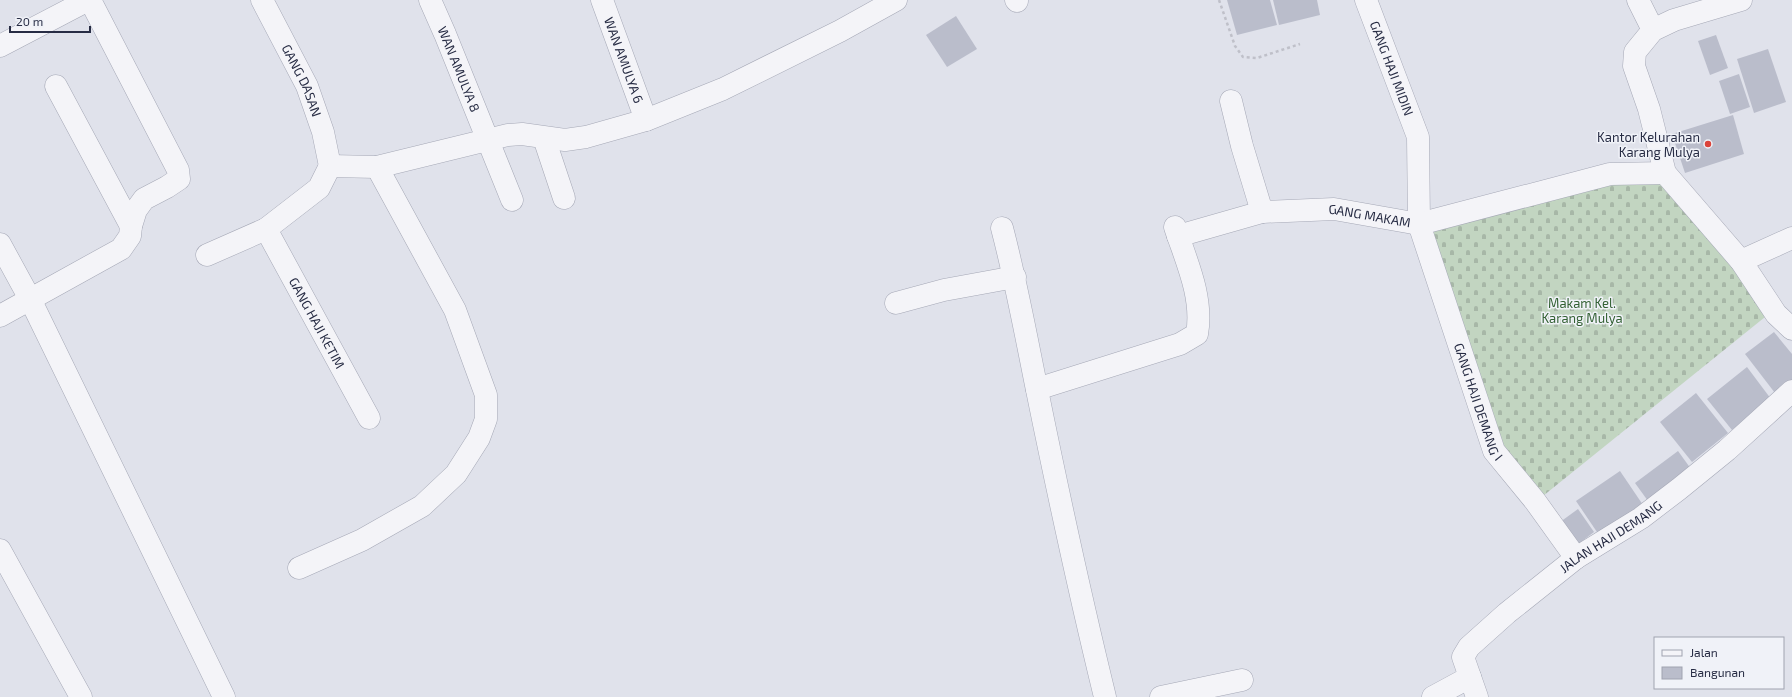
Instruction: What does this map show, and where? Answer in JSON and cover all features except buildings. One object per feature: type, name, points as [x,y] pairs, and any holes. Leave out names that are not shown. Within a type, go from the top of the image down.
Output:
[{"type":"street","points":[[0,46],[89,0],[178,170],[178,179],[167,188],[144,198],[136,210],[131,226],[130,236],[121,249],[0,316]]},
{"type":"street","name":"GANG DASAN","points":[[262,0],[307,86],[323,132],[330,166]]},
{"type":"street","name":"WAN AMULYA 8","points":[[430,0],[512,200]]},
{"type":"street","name":"WAN AMULYA 6","points":[[602,0],[646,120]]},
{"type":"street","points":[[207,255],[266,229],[320,188],[330,166],[377,167],[488,139],[522,134],[565,140],[586,137],[646,120],[723,89],[840,31],[896,0]]},
{"type":"street","name":"GANG HAJI MIDIN","points":[[1366,0],[1418,137]]},
{"type":"street","points":[[1638,0],[1653,30]]},
{"type":"street","points":[[1741,0],[1674,20],[1653,30],[1635,52],[1634,66],[1650,109],[1665,173],[1741,261],[1776,314],[1792,329]]},
{"type":"street","points":[[56,86],[131,226]]},
{"type":"street","points":[[1231,101],[1242,146],[1262,212]]},
{"type":"street","name":"GANG HAJI DEMANG I","points":[[1418,137],[1419,224],[1494,452],[1535,501],[1576,558]]},
{"type":"street","points":[[544,138],[564,198]]},
{"type":"street","points":[[299,568],[362,540],[422,506],[456,474],[479,438],[486,419],[486,395],[455,310],[377,167]]},
{"type":"street","name":"GANG MAKAM","points":[[1037,389],[1180,344],[1197,334],[1199,323],[1194,281],[1176,232],[1262,212],[1334,209],[1419,224],[1610,174],[1665,173]]},
{"type":"street","points":[[1002,228],[1015,277],[1090,639],[1105,697]]},
{"type":"street","name":"GANG HAJI KETIM","points":[[266,229],[369,418]]},
{"type":"street","points":[[1741,261],[1792,238]]},
{"type":"street","points":[[0,244],[30,300],[224,697]]},
{"type":"street","points":[[896,303],[944,290],[1015,277]]},
{"type":"street","name":"JALAN HAJI DEMANG","points":[[1474,687],[1463,657],[1469,647],[1576,558],[1641,518],[1673,493],[1727,450],[1792,391]]},
{"type":"street","points":[[1,552],[81,697]]},
{"type":"street","points":[[1161,697],[1242,680]]},
{"type":"street","points":[[1433,697],[1474,687]]},
{"type":"path","points":[[1219,0],[1235,46],[1243,57],[1258,58],[1300,44]]},
{"type":"green space","name":"Makam Kel. Karang Mulya","points":[[1664,177],[1770,313],[1543,496],[1501,447],[1428,229],[1611,179]]},
{"type":"place","name":"Kantor Kelurahan Karang Mulya","points":[[1708,144]]}]
